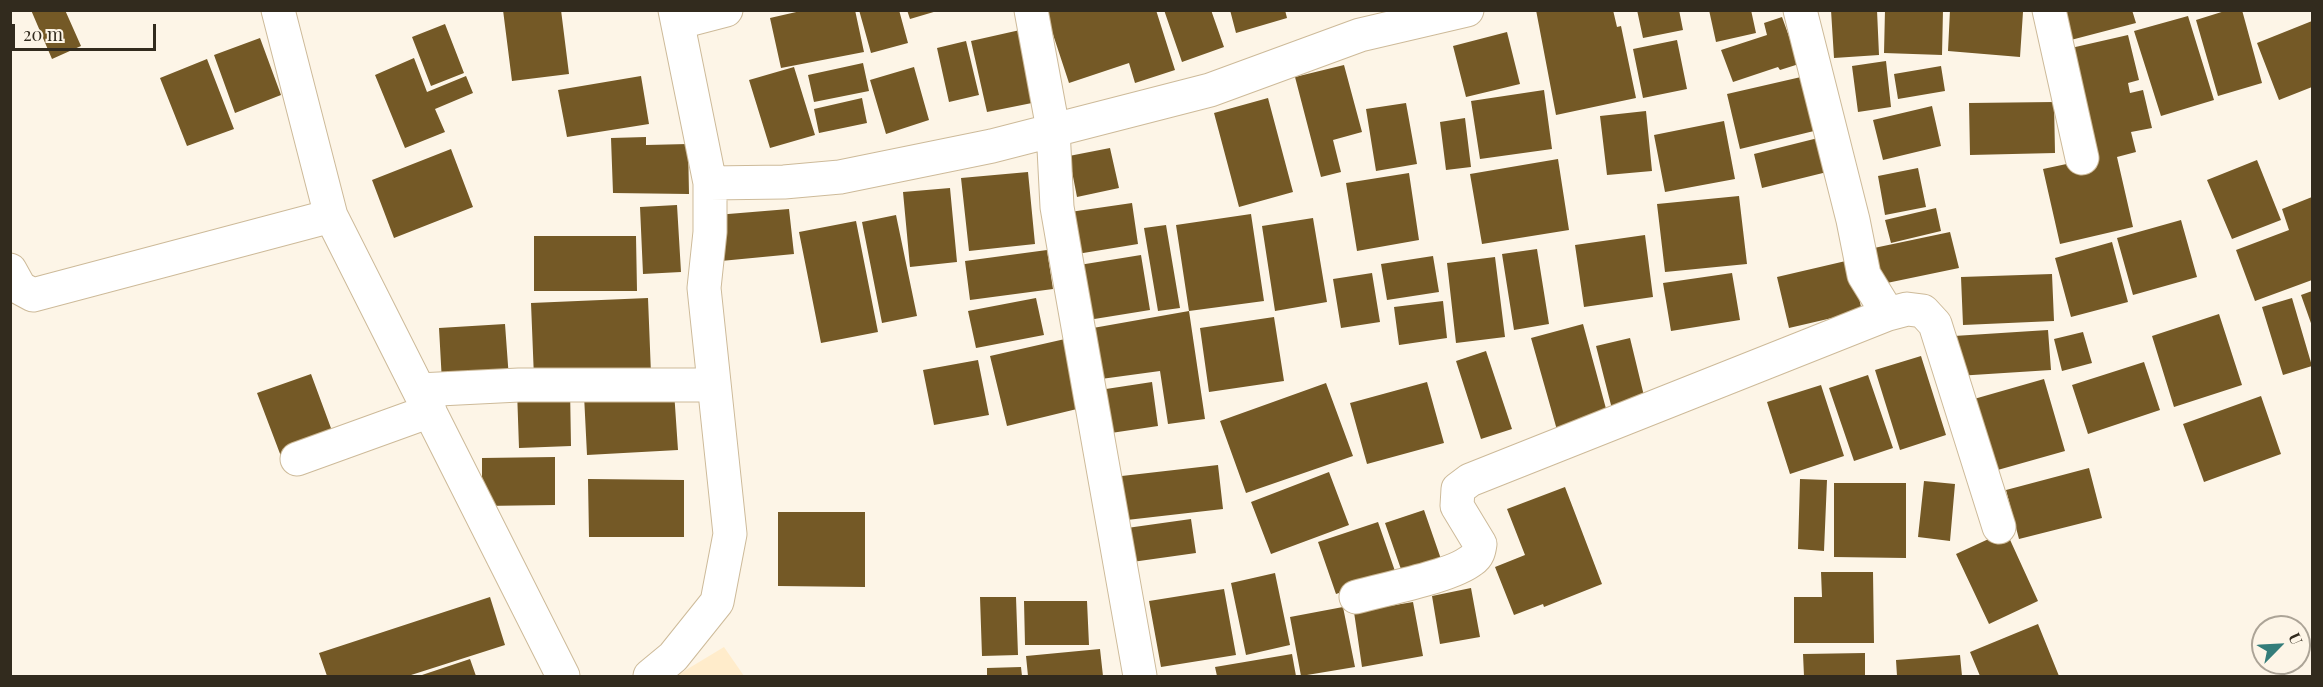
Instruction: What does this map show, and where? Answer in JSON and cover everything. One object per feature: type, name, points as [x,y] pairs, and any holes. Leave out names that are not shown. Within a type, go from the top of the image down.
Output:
[{"type":"street","points":[[278,10],[331,216],[563,676]]},
{"type":"street","points":[[650,676],[673,657],[717,602],[730,534],[704,288],[710,232],[710,183],[678,16],[726,10]]},
{"type":"street","points":[[1031,10],[1053,129],[1054,170],[1064,249],[1140,676]]},
{"type":"street","points":[[710,183],[783,182],[840,177],[992,146],[1210,90],[1355,23],[1467,10]]},
{"type":"street","points":[[1800,10],[1853,220],[1864,274],[1888,314]]},
{"type":"street","points":[[2049,10],[2082,158]]},
{"type":"street","points":[[10,270],[20,288],[22,300],[331,216]]},
{"type":"street","points":[[1356,597],[1453,570],[1472,561],[1479,554],[1480,544],[1457,507],[1458,489],[1470,480],[1888,314],[1917,309],[1935,324],[2000,527]]},
{"type":"street","points":[[297,459],[424,400],[519,385],[714,385]]},
{"type":"shaded area","points":[[724,647],[744,676],[676,676]]},
{"type":"building","points":[[31,10],[65,10],[81,46],[52,59]]},
{"type":"building","points":[[503,10],[561,10],[569,74],[512,81]]},
{"type":"building","points":[[805,10],[855,10],[864,52],[781,68],[770,18]]},
{"type":"building","points":[[859,10],[899,10],[908,43],[871,53]]},
{"type":"building","points":[[907,10],[937,10],[937,11],[910,19]]},
{"type":"building","points":[[1045,10],[1156,10],[1175,70],[1135,83],[1129,63],[1069,83]]},
{"type":"building","points":[[1164,10],[1211,10],[1224,47],[1182,62]]},
{"type":"building","points":[[1230,10],[1285,10],[1287,18],[1236,33]]},
{"type":"building","points":[[1536,10],[1613,10],[1617,27],[1621,26],[1636,98],[1556,115]]},
{"type":"building","points":[[1637,10],[1679,10],[1683,30],[1643,38]]},
{"type":"building","points":[[1709,10],[1751,10],[1756,33],[1716,42]]},
{"type":"building","points":[[1831,10],[1877,10],[1879,55],[1834,58]]},
{"type":"building","points":[[1885,10],[1943,10],[1942,55],[1884,53]]},
{"type":"building","points":[[1950,10],[2023,12],[2020,57],[1948,51]]},
{"type":"building","points":[[2057,10],[2132,10],[2136,23],[2067,41]]},
{"type":"building","points":[[2228,10],[2242,10],[2262,83],[2218,96],[2196,20]]},
{"type":"building","points":[[2188,16],[2214,100],[2161,116],[2134,31]]},
{"type":"building","points":[[1782,17],[1799,64],[1780,70],[1778,67],[1733,82],[1721,50],[1767,35],[1764,23]]},
{"type":"building","points":[[2312,21],[2312,87],[2279,100],[2257,43]]},
{"type":"building","points":[[445,24],[464,73],[431,86],[412,37]]},
{"type":"building","points":[[1020,30],[1037,102],[987,112],[971,41]]},
{"type":"building","points":[[1507,32],[1520,84],[1466,97],[1453,46]]},
{"type":"building","points":[[2128,35],[2139,80],[2128,83],[2130,93],[2143,90],[2152,128],[2131,132],[2136,152],[2117,157],[2133,227],[2060,244],[2043,169],[2090,159],[2071,48]]},
{"type":"building","points":[[260,38],[281,95],[235,113],[214,55]]},
{"type":"building","points":[[1677,40],[1687,89],[1643,98],[1633,49]]},
{"type":"building","points":[[966,41],[979,95],[949,102],[937,48]]},
{"type":"building","points":[[414,58],[427,92],[466,76],[473,93],[435,109],[445,132],[405,148],[375,75]]},
{"type":"building","points":[[207,59],[234,129],[187,146],[160,78]]},
{"type":"building","points":[[1886,61],[1891,107],[1858,112],[1852,66]]},
{"type":"building","points":[[863,63],[869,91],[814,102],[808,75]]},
{"type":"building","points":[[1344,65],[1362,132],[1333,140],[1341,172],[1321,177],[1295,77]]},
{"type":"building","points":[[1941,66],[1945,91],[1898,99],[1894,74]]},
{"type":"building","points":[[794,67],[815,135],[770,148],[749,80]]},
{"type":"building","points":[[914,67],[929,120],[886,134],[870,80]]},
{"type":"building","points":[[641,76],[649,124],[567,137],[558,90]]},
{"type":"building","points":[[1801,77],[1814,131],[1740,149],[1727,94]]},
{"type":"building","points":[[1544,90],[1552,149],[1480,159],[1471,101]]},
{"type":"building","points":[[862,98],[867,123],[819,133],[814,109]]},
{"type":"building","points":[[1268,98],[1293,192],[1239,207],[1214,113]]},
{"type":"building","points":[[2054,102],[2055,153],[1970,155],[1969,103]]},
{"type":"building","points":[[1406,103],[1417,164],[1376,171],[1366,109]]},
{"type":"building","points":[[1932,106],[1941,146],[1883,160],[1873,120]]},
{"type":"building","points":[[1646,111],[1652,171],[1607,175],[1600,116]]},
{"type":"building","points":[[1465,118],[1471,167],[1446,170],[1440,122]]},
{"type":"building","points":[[1724,121],[1735,179],[1665,192],[1654,135]]},
{"type":"building","points":[[646,137],[646,145],[688,144],[689,194],[613,193],[611,138]]},
{"type":"building","points":[[1818,138],[1827,172],[1762,188],[1754,154]]},
{"type":"building","points":[[1110,148],[1119,188],[1077,197],[1069,156]]},
{"type":"building","points":[[451,149],[473,207],[394,238],[372,180]]},
{"type":"building","points":[[1558,159],[1569,230],[1482,244],[1470,174]]},
{"type":"building","points":[[2257,160],[2281,220],[2232,239],[2207,180]]},
{"type":"building","points":[[1918,168],[1926,207],[1885,215],[1878,176]]},
{"type":"building","points":[[1028,172],[1035,244],[969,251],[961,178]]},
{"type":"building","points":[[1409,173],[1419,240],[1357,251],[1346,183]]},
{"type":"building","points":[[950,188],[957,262],[910,267],[903,192]]},
{"type":"building","points":[[1739,196],[1747,264],[1665,272],[1657,204]]},
{"type":"building","points":[[2312,197],[2312,280],[2255,301],[2236,250],[2289,230],[2282,209]]},
{"type":"building","points":[[1132,203],[1138,244],[1071,255],[1063,213]]},
{"type":"building","points":[[677,205],[681,272],[643,274],[640,207]]},
{"type":"building","points":[[1936,208],[1941,231],[1891,243],[1885,220]]},
{"type":"building","points":[[789,209],[794,254],[721,261],[716,215]]},
{"type":"building","points":[[1251,214],[1264,301],[1189,311],[1176,225]]},
{"type":"building","points":[[896,215],[917,316],[882,323],[862,222]]},
{"type":"building","points":[[1313,218],[1327,302],[1275,311],[1262,226]]},
{"type":"building","points":[[2181,220],[2197,277],[2133,295],[2117,238]]},
{"type":"building","points":[[856,221],[878,332],[821,343],[799,232]]},
{"type":"building","points":[[1166,225],[1180,308],[1158,311],[1144,228]]},
{"type":"building","points":[[1950,232],[1959,268],[1882,284],[1874,248]]},
{"type":"building","points":[[1645,235],[1653,297],[1584,307],[1575,245]]},
{"type":"building","points":[[534,236],[636,236],[637,291],[534,291]]},
{"type":"building","points":[[2112,242],[2128,302],[2071,317],[2055,258]]},
{"type":"building","points":[[1537,249],[1549,324],[1514,330],[1502,254]]},
{"type":"building","points":[[1047,250],[1053,289],[970,300],[965,261]]},
{"type":"building","points":[[1141,255],[1150,310],[1082,321],[1073,266]]},
{"type":"building","points":[[1433,256],[1439,292],[1387,300],[1381,264]]},
{"type":"building","points":[[1495,257],[1505,337],[1456,343],[1447,263]]},
{"type":"building","points":[[1850,260],[1862,311],[1789,328],[1777,277]]},
{"type":"building","points":[[1372,273],[1380,322],[1341,328],[1333,279]]},
{"type":"building","points":[[1732,273],[1740,320],[1671,331],[1663,283]]},
{"type":"building","points":[[2052,274],[2054,321],[1963,325],[1961,277]]},
{"type":"building","points":[[2312,291],[2312,326],[2301,295]]},
{"type":"building","points":[[648,298],[651,374],[534,378],[531,303]]},
{"type":"building","points":[[1036,298],[1044,335],[976,348],[968,311]]},
{"type":"building","points":[[2292,298],[2312,366],[2283,375],[2262,307]]},
{"type":"building","points":[[1443,301],[1447,338],[1399,345],[1394,307]]},
{"type":"building","points":[[1189,311],[1205,419],[1168,424],[1160,371],[1101,379],[1093,328]]},
{"type":"building","points":[[2219,314],[2242,385],[2174,407],[2152,336]]},
{"type":"building","points":[[1274,317],[1284,381],[1209,392],[1200,328]]},
{"type":"building","points":[[505,324],[509,379],[442,382],[439,328]]},
{"type":"building","points":[[1583,324],[1608,416],[1557,430],[1531,338]]},
{"type":"building","points":[[2048,330],[2051,370],[1957,376],[1954,336]]},
{"type":"building","points":[[2083,332],[2092,363],[2062,371],[2054,339]]},
{"type":"building","points":[[1630,338],[1645,400],[1612,409],[1596,346]]},
{"type":"building","points":[[1065,339],[1081,408],[1007,426],[990,356]]},
{"type":"building","points":[[1486,351],[1512,429],[1481,439],[1456,361]]},
{"type":"building","points":[[1921,356],[1946,435],[1900,450],[1875,370]]},
{"type":"building","points":[[978,360],[989,415],[934,425],[923,370]]},
{"type":"building","points":[[2144,362],[2160,410],[2088,434],[2072,385]]},
{"type":"building","points":[[311,374],[335,439],[282,459],[257,393]]},
{"type":"building","points":[[1868,375],[1893,448],[1854,461],[1829,388]]},
{"type":"building","points":[[2044,379],[2065,451],[1987,473],[1967,401]]},
{"type":"building","points":[[1152,382],[1158,426],[1111,433],[1106,389]]},
{"type":"building","points":[[1427,382],[1444,443],[1367,464],[1350,403]]},
{"type":"building","points":[[1326,383],[1353,456],[1246,493],[1220,421]]},
{"type":"building","points":[[1821,385],[1844,456],[1790,474],[1767,402]]},
{"type":"building","points":[[570,388],[571,446],[519,448],[517,390]]},
{"type":"building","points":[[674,391],[678,450],[587,455],[584,395]]},
{"type":"building","points":[[2261,396],[2281,454],[2204,482],[2183,424]]},
{"type":"building","points":[[555,457],[555,505],[482,506],[482,458]]},
{"type":"building","points":[[1218,465],[1223,509],[1118,521],[1113,477]]},
{"type":"building","points":[[2089,468],[2102,518],[2019,539],[2006,490]]},
{"type":"building","points":[[1329,472],[1349,525],[1271,554],[1251,502]]},
{"type":"building","points":[[588,479],[684,480],[684,537],[589,537]]},
{"type":"building","points":[[1800,479],[1827,480],[1824,551],[1798,549]]},
{"type":"building","points":[[1924,481],[1955,484],[1950,541],[1918,537]]},
{"type":"building","points":[[1834,483],[1906,483],[1906,558],[1834,557]]},
{"type":"building","points":[[1565,487],[1602,584],[1544,607],[1543,604],[1514,615],[1495,567],[1525,555],[1507,509]]},
{"type":"building","points":[[1424,510],[1442,562],[1403,575],[1385,523]]},
{"type":"building","points":[[778,512],[865,512],[865,587],[778,586]]},
{"type":"building","points":[[1191,519],[1196,553],[1132,562],[1127,528]]},
{"type":"building","points":[[1378,522],[1396,574],[1336,594],[1318,542]]},
{"type":"building","points":[[2006,531],[2038,601],[1989,624],[1956,554]]},
{"type":"building","points":[[1821,572],[1873,572],[1874,643],[1794,643],[1794,597],[1822,597]]},
{"type":"building","points":[[1275,573],[1290,645],[1246,655],[1231,583]]},
{"type":"building","points":[[1471,588],[1480,637],[1440,644],[1432,596]]},
{"type":"building","points":[[1224,589],[1236,655],[1161,667],[1149,601]]},
{"type":"building","points":[[490,597],[505,645],[408,676],[327,676],[319,653]]},
{"type":"building","points":[[980,597],[1016,597],[1018,655],[982,656]]},
{"type":"building","points":[[1024,601],[1087,601],[1089,645],[1025,645]]},
{"type":"building","points":[[1413,602],[1423,656],[1362,667],[1354,612]]},
{"type":"building","points":[[1343,607],[1355,667],[1301,676],[1290,617]]},
{"type":"building","points":[[2038,624],[2059,676],[1980,676],[1970,652]]},
{"type":"building","points":[[1100,649],[1103,676],[1028,676],[1026,656]]},
{"type":"building","points":[[1865,653],[1865,676],[1804,676],[1803,654]]},
{"type":"building","points":[[1292,654],[1296,676],[1217,676],[1215,667]]},
{"type":"building","points":[[1960,655],[1962,676],[1897,676],[1896,660]]},
{"type":"building","points":[[470,659],[476,676],[419,676]]},
{"type":"building","points":[[1021,667],[1022,676],[987,676],[987,668]]}]
